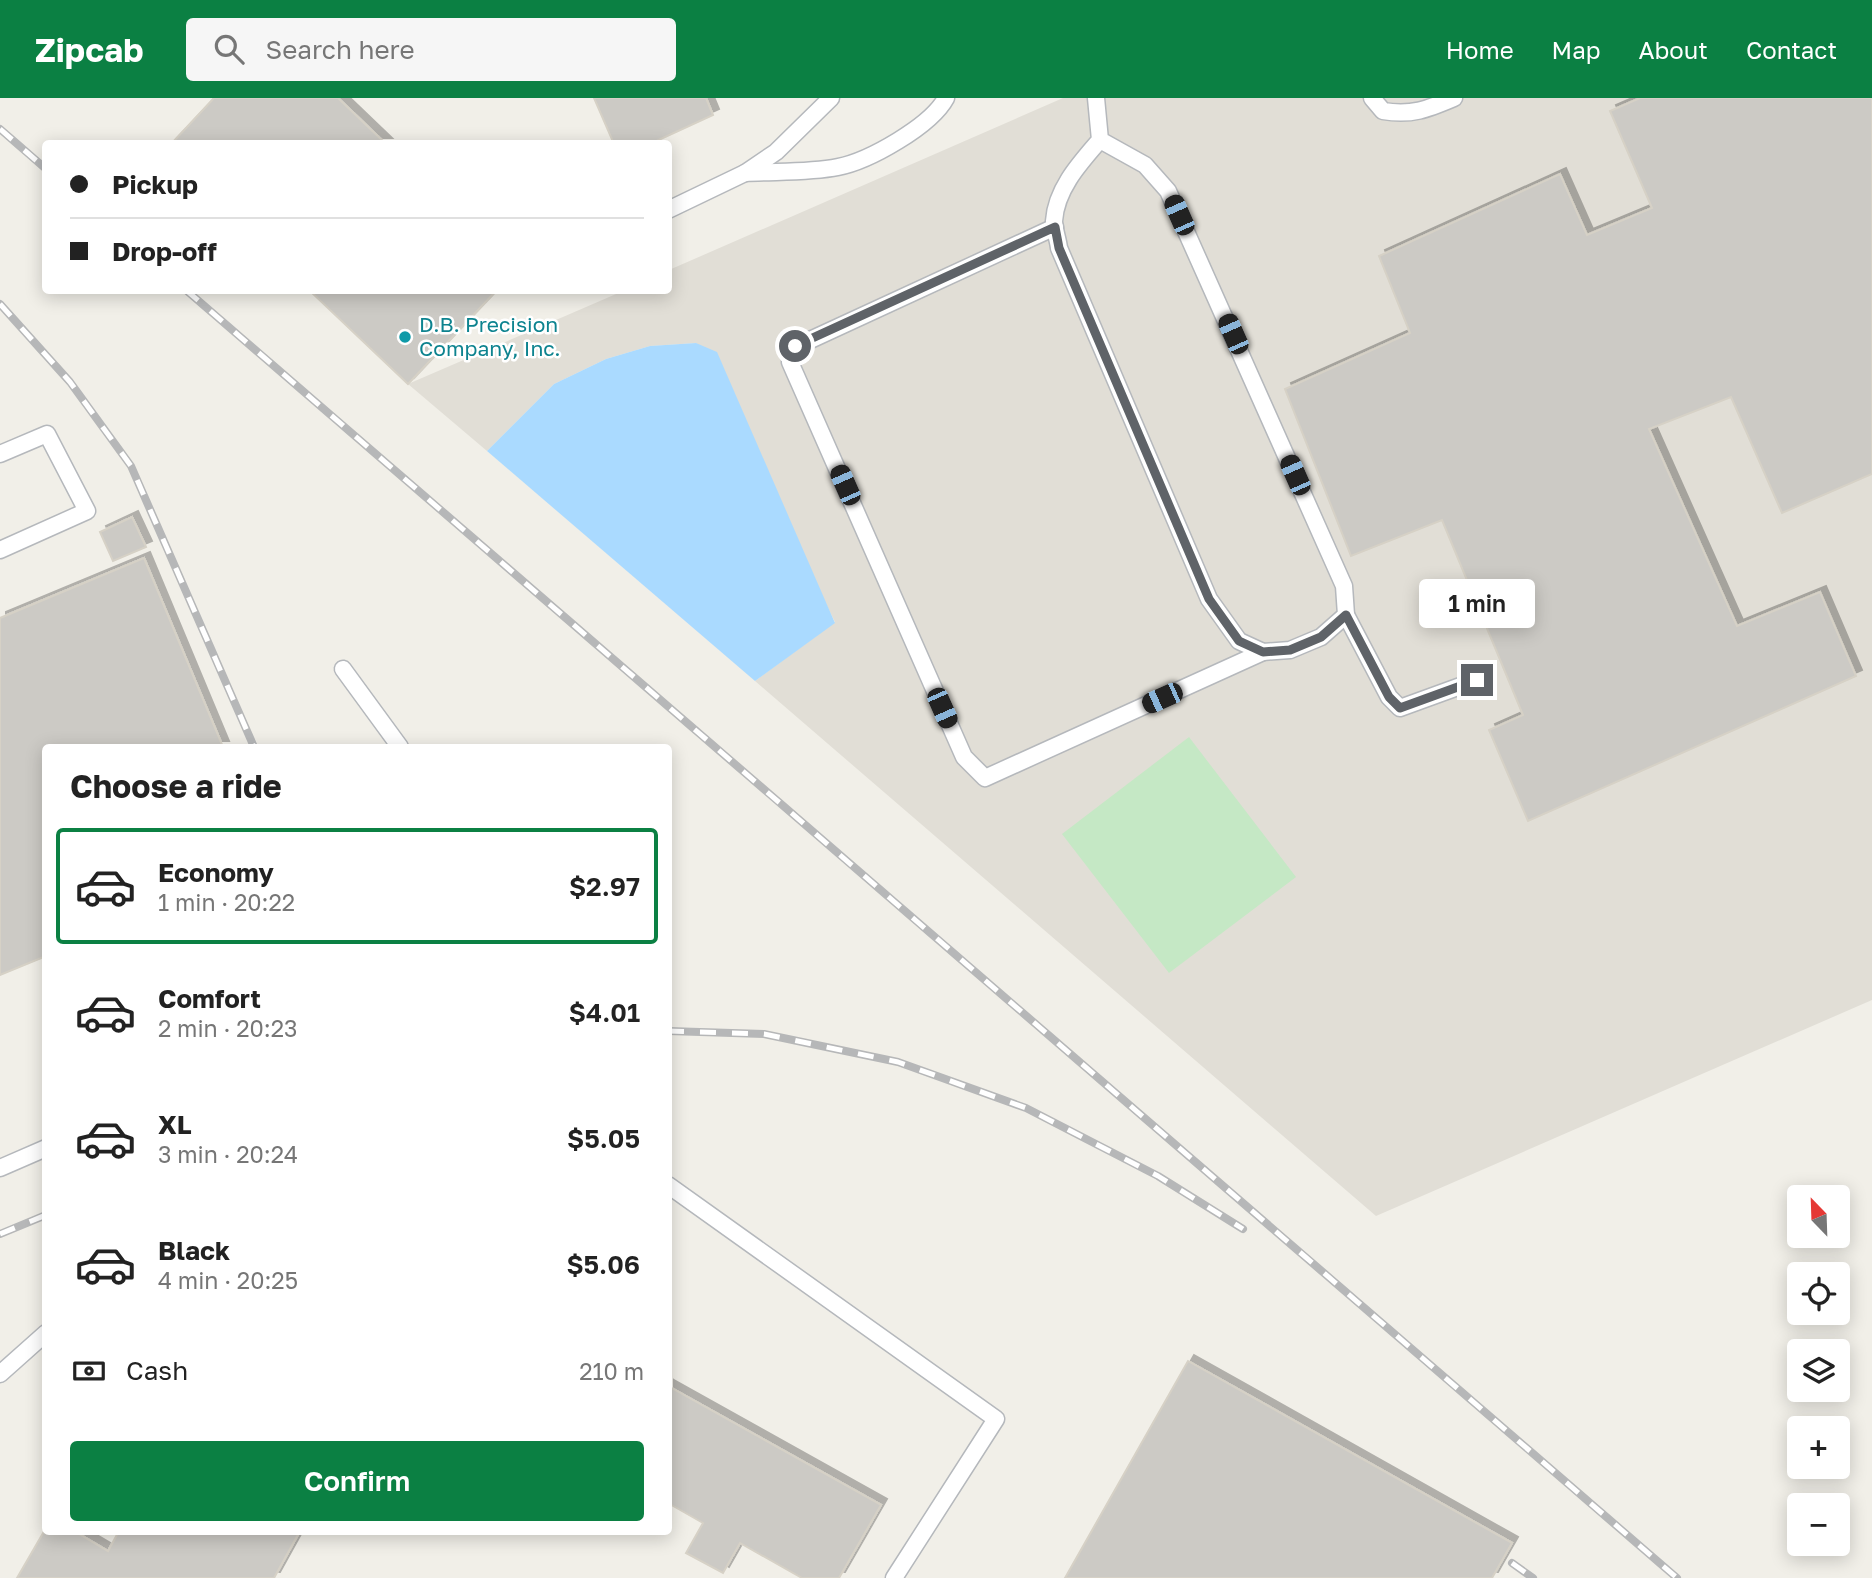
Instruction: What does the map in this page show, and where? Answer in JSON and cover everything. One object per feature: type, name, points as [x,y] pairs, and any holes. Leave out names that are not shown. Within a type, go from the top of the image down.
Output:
[{"type":"lane","points":[[672,208],[745,173],[776,152],[831,98]]},
{"type":"lane","points":[[745,173],[840,167],[898,143],[941,107],[946,98]]},
{"type":"lane","points":[[1096,98],[1100,140],[1079,164],[1060,194],[1055,227],[1059,248],[1209,599],[1239,641],[1263,652]]},
{"type":"lane","points":[[1372,98],[1383,111],[1402,115],[1426,110],[1454,98]]},
{"type":"lane","points":[[1100,140],[1145,165],[1168,191],[1344,586],[1346,615],[1389,697],[1400,708],[1477,680]]},
{"type":"lane","points":[[1055,227],[795,346],[790,362],[964,757],[985,778],[1263,652],[1290,650],[1321,637],[1346,615]]},
{"type":"lane","points":[[0,454],[47,434],[87,511],[0,550]]},
{"type":"lane","points":[[343,669],[398,744]]},
{"type":"lane","points":[[0,1168],[42,1150]]},
{"type":"lane","points":[[672,1188],[996,1419],[894,1578]]},
{"type":"lane","points":[[0,1374],[42,1337]]},
{"type":"shaded area","points":[[1063,98],[1872,98],[1872,1000],[1376,1216],[755,681],[835,622],[696,343],[650,346],[606,359],[554,384],[487,451],[408,384],[616,294],[672,294],[672,269]]},
{"type":"green space","points":[[1189,737],[1296,877],[1169,973],[1062,834]]},
{"type":"water","points":[[696,343],[717,352],[835,623],[755,681],[487,451],[554,384],[606,359],[650,346]]},
{"type":"building","points":[[214,98],[338,98],[382,140],[175,140]]},
{"type":"building","points":[[594,98],[706,98],[713,115],[659,140],[612,140]]},
{"type":"building","points":[[1640,98],[1872,98],[1872,474],[1782,513],[1731,397],[1649,429],[1737,626],[1820,592],[1856,676],[1528,821],[1489,730],[1523,715],[1442,520],[1351,556],[1285,389],[1410,333],[1379,256],[1560,174],[1587,235],[1652,208],[1610,111]]},
{"type":"building","name":"D.B. Precision Company, Inc.","points":[[313,294],[493,294],[408,384]]},
{"type":"building","points":[[132,517],[146,547],[113,561],[100,532]]},
{"type":"building","points":[[144,558],[222,744],[42,744],[42,958],[0,975],[0,618]]},
{"type":"building","points":[[1188,1361],[1512,1543],[1492,1578],[1065,1578]]},
{"type":"building","points":[[672,1388],[881,1505],[839,1578],[802,1578],[740,1543],[723,1573],[686,1553],[703,1523],[672,1505]]},
{"type":"building","points":[[42,1535],[81,1535],[108,1551],[117,1535],[298,1535],[274,1578],[17,1578]]},
{"type":"railway","points":[[0,129],[42,166]]},
{"type":"railway","points":[[191,294],[1677,1578]]},
{"type":"railway","points":[[0,304],[70,382],[131,466],[253,744]]},
{"type":"railway","points":[[672,1031],[764,1034],[898,1062],[1026,1108],[1158,1176],[1243,1229]]},
{"type":"railway","points":[[0,1234],[42,1217]]},
{"type":"railway","points":[[1512,1563],[1533,1578]]},
{"type":"place","name":"D.B. Precision Company, Inc.","points":[[405,337]]},
{"type":"route","points":[[795,346],[1055,227],[1059,248],[1209,599],[1239,641],[1263,652],[1290,650],[1321,637],[1346,615],[1389,697],[1400,708],[1477,680]]}]
